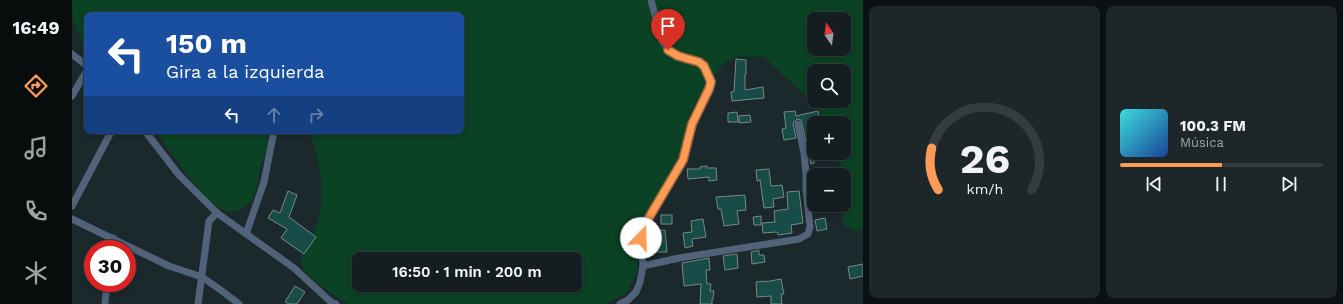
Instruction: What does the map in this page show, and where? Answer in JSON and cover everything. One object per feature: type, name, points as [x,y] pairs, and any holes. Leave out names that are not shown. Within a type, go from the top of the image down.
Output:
[{"type":"street","points":[[620,304],[628,300],[636,292],[644,266],[641,238],[644,226],[683,160],[692,124],[711,82],[704,66],[699,62],[678,56],[668,50],[662,41],[651,0]]},
{"type":"street","points":[[72,54],[84,64]]},
{"type":"street","points":[[72,96],[84,75]]},
{"type":"street","points":[[644,266],[679,258],[799,239],[808,234],[810,227],[806,174],[798,124]]},
{"type":"street","points":[[72,206],[110,134]]},
{"type":"street","points":[[147,134],[179,175],[217,213],[294,268],[331,302],[336,304]]},
{"type":"street","points":[[246,234],[264,182],[273,134]]},
{"type":"street","points":[[198,304],[209,220],[217,213]]},
{"type":"street","points":[[72,218],[169,266],[202,277],[222,290],[239,304]]},
{"type":"street","points":[[105,302],[106,292]]},
{"type":"green space","points":[[72,0],[863,0],[863,230],[856,232],[843,224],[843,212],[851,212],[851,168],[841,168],[838,160],[851,160],[851,116],[822,116],[818,108],[851,108],[851,64],[807,64],[807,98],[764,57],[737,56],[722,65],[715,76],[707,84],[696,102],[687,122],[680,157],[641,224],[637,236],[637,271],[628,290],[623,296],[614,299],[607,304],[349,304],[332,294],[313,279],[305,271],[301,263],[302,252],[314,233],[318,221],[321,195],[321,181],[317,154],[309,134],[464,134],[464,12],[84,12],[84,47],[73,19]]},
{"type":"green space","points":[[158,134],[267,134],[268,136],[268,145],[253,198],[246,206],[237,211],[226,211],[209,200],[188,176]]},
{"type":"building","points":[[736,59],[746,60],[745,90],[763,87],[764,98],[732,101],[731,92],[734,91]]},
{"type":"building","points":[[795,111],[796,116],[818,111],[819,116],[807,116],[807,146],[801,120],[797,119],[793,123],[796,138],[784,140],[782,129],[786,128],[784,112]]},
{"type":"building","points":[[737,112],[738,122],[728,122],[728,113]]},
{"type":"building","points":[[750,115],[751,122],[739,123],[739,116]]},
{"type":"building","points":[[810,160],[814,160],[814,163],[811,164]]},
{"type":"building","points":[[707,166],[707,168],[716,168],[717,180],[709,181],[709,177],[688,179],[687,169],[700,169],[700,167]]},
{"type":"building","points":[[769,169],[771,186],[782,185],[784,197],[773,199],[774,207],[764,208],[760,180],[757,181],[756,170]]},
{"type":"building","points":[[288,191],[297,195],[289,217],[316,237],[304,254],[281,238],[287,229],[268,218],[273,210],[280,213]]},
{"type":"building","points":[[799,191],[803,223],[791,225],[792,233],[778,235],[777,232],[763,233],[762,223],[775,222],[774,211],[788,209],[787,192]]},
{"type":"building","points":[[745,195],[746,210],[737,211],[739,224],[724,226],[721,209],[718,209],[716,197]]},
{"type":"building","points":[[661,215],[672,215],[672,224],[661,224]]},
{"type":"building","points":[[761,216],[761,225],[754,225],[753,217]]},
{"type":"building","points":[[825,218],[827,229],[817,231],[815,220]]},
{"type":"building","points":[[703,219],[706,237],[692,239],[693,246],[685,248],[683,233],[692,232],[691,221]]},
{"type":"building","points":[[665,230],[667,252],[657,252],[656,231]]},
{"type":"building","points":[[759,250],[759,255],[764,255],[765,262],[752,264],[751,252]]},
{"type":"building","points":[[737,254],[738,268],[725,270],[723,256]]},
{"type":"building","points":[[709,258],[710,270],[706,270],[707,284],[711,284],[710,291],[714,291],[713,299],[712,304],[700,304],[701,284],[684,286],[682,263]]},
{"type":"building","points":[[863,264],[863,276],[850,279],[848,267]]},
{"type":"building","points":[[781,279],[784,294],[781,294],[782,304],[771,304],[771,296],[757,297],[756,282]]},
{"type":"building","points":[[295,286],[305,292],[297,304],[289,304],[285,302]]},
{"type":"route","points":[[641,238],[644,226],[683,160],[692,124],[711,82],[704,66],[699,62],[678,56],[668,50]]}]
